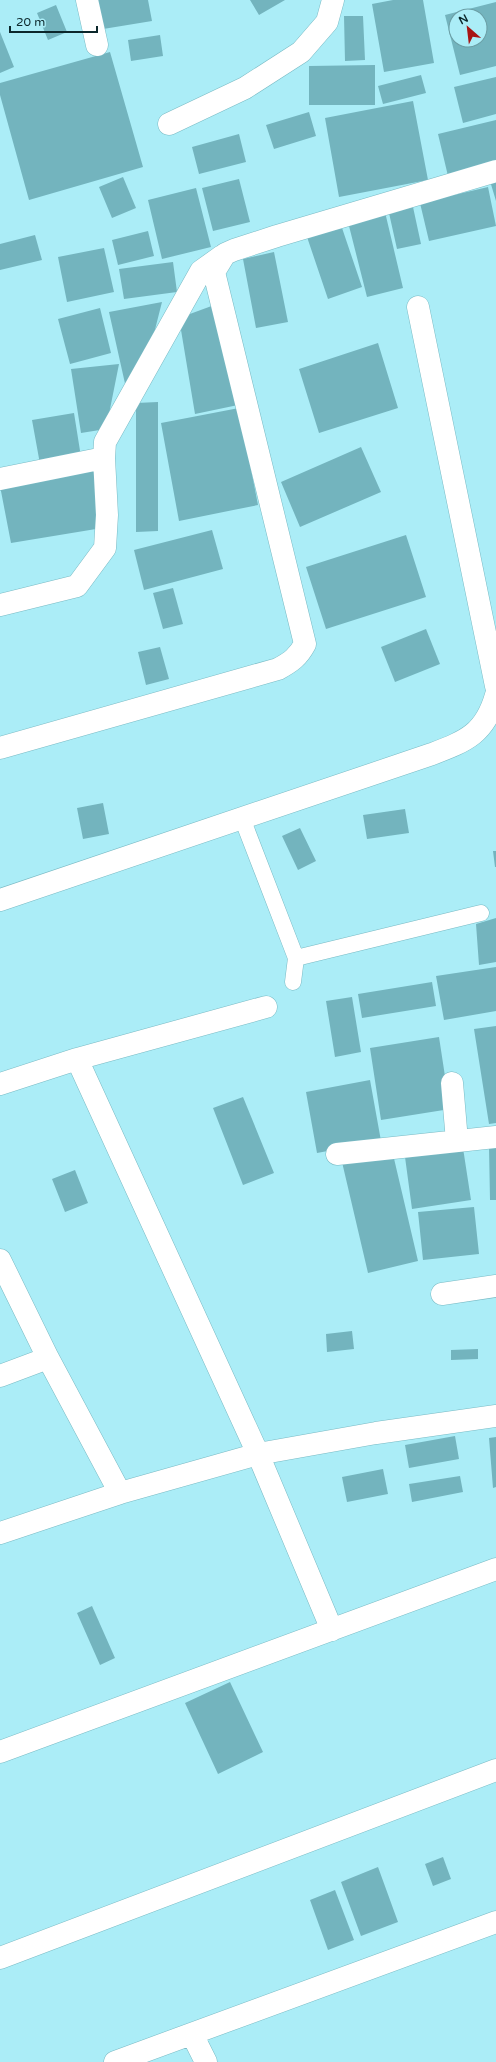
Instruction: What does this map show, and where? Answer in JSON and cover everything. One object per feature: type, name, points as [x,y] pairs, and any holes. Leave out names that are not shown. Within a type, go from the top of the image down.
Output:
[{"type":"street","points":[[87,0],[97,45]]},
{"type":"street","points":[[169,124],[245,88],[301,52],[327,22],[333,0]]},
{"type":"street","points":[[0,605],[77,586],[105,548],[108,515],[104,458],[105,442],[126,402],[150,365],[201,271],[225,254],[277,236],[496,171]]},
{"type":"street","points":[[0,748],[278,669],[290,663],[299,655],[304,644],[214,272],[225,254]]},
{"type":"street","points":[[418,307],[496,686]]},
{"type":"street","points":[[0,479],[104,458]]},
{"type":"street","points":[[0,900],[432,754],[466,741],[486,720],[492,711],[496,695]]},
{"type":"street","points":[[0,1084],[77,1059],[266,1007]]},
{"type":"street","points":[[77,1059],[258,1454],[332,1630]]},
{"type":"street","points":[[452,1083],[457,1141]]},
{"type":"street","points":[[337,1154],[496,1137]]},
{"type":"street","points":[[0,1260],[48,1358],[120,1493]]},
{"type":"street","points":[[442,1294],[496,1286]]},
{"type":"street","points":[[0,1376],[48,1358]]},
{"type":"street","points":[[0,1534],[120,1493],[258,1454],[376,1433],[496,1416]]},
{"type":"street","points":[[0,1752],[496,1569]]},
{"type":"street","points":[[0,1958],[496,1770]]},
{"type":"street","points":[[115,2062],[496,1922]]},
{"type":"street","points":[[192,2034],[206,2062]]},
{"type":"lane","points":[[242,818],[296,958],[293,982]]},
{"type":"lane","points":[[296,958],[481,913]]},
{"type":"building","points":[[93,0],[148,0],[152,21],[97,30]]},
{"type":"building","points":[[250,0],[285,0],[259,15]]},
{"type":"building","points":[[393,0],[423,0],[434,63],[384,72],[372,4]]},
{"type":"building","points":[[496,2],[496,66],[460,75],[453,48],[488,48],[488,8],[472,8]]},
{"type":"building","points":[[56,5],[67,32],[48,40],[37,13]]},
{"type":"building","points":[[448,14],[448,27],[445,15]]},
{"type":"building","points":[[344,16],[363,16],[365,60],[345,61]]},
{"type":"building","points":[[0,32],[14,67],[0,73]]},
{"type":"building","points":[[160,35],[163,56],[131,61],[128,40]]},
{"type":"building","points":[[110,52],[143,167],[29,200],[0,95],[0,83]]},
{"type":"building","points":[[375,65],[375,105],[309,105],[309,66]]},
{"type":"building","points":[[421,75],[426,93],[383,104],[378,86]]},
{"type":"building","points":[[496,77],[496,114],[463,123],[454,87]]},
{"type":"building","points":[[413,101],[428,180],[339,197],[325,118]]},
{"type":"building","points":[[309,112],[316,136],[274,149],[266,125]]},
{"type":"building","points":[[496,120],[496,164],[448,176],[438,134]]},
{"type":"building","points":[[239,134],[246,162],[199,174],[192,147]]},
{"type":"building","points":[[123,177],[136,208],[112,218],[99,187]]},
{"type":"building","points":[[239,179],[250,222],[213,231],[202,188]]},
{"type":"building","points":[[496,179],[496,201],[490,181]]},
{"type":"building","points":[[488,187],[496,226],[429,241],[420,203]]},
{"type":"building","points":[[196,188],[211,247],[162,259],[148,200]]},
{"type":"building","points":[[413,207],[421,244],[397,249],[389,213]]},
{"type":"building","points":[[385,212],[403,288],[367,297],[348,222]]},
{"type":"building","points":[[340,222],[362,287],[328,299],[306,234]]},
{"type":"building","points":[[148,231],[154,256],[118,265],[112,240]]},
{"type":"building","points":[[35,235],[42,260],[0,270],[0,244]]},
{"type":"building","points":[[104,248],[114,292],[67,302],[58,257]]},
{"type":"building","points":[[274,252],[288,322],[256,328],[243,259]]},
{"type":"building","points":[[173,262],[177,292],[124,299],[119,269]]},
{"type":"building","points":[[162,302],[146,365],[126,388],[109,312]]},
{"type":"building","points":[[217,304],[238,405],[195,414],[179,318]]},
{"type":"building","points":[[100,308],[111,353],[70,364],[58,319]]},
{"type":"building","points":[[378,343],[398,408],[319,433],[299,369]]},
{"type":"building","points":[[119,364],[106,429],[81,433],[71,369]]},
{"type":"building","points":[[158,402],[158,531],[136,532],[136,403]]},
{"type":"building","points":[[239,408],[258,505],[179,521],[161,423]]},
{"type":"building","points":[[74,413],[81,457],[40,464],[32,420]]},
{"type":"building","points":[[361,447],[381,492],[300,527],[281,482]]},
{"type":"building","points":[[95,465],[102,528],[11,543],[0,486]]},
{"type":"building","points":[[212,530],[223,569],[144,590],[134,550]]},
{"type":"building","points":[[406,535],[426,597],[326,629],[306,567]]},
{"type":"building","points":[[173,588],[183,624],[163,629],[153,593]]},
{"type":"building","points":[[426,629],[440,664],[395,682],[381,647]]},
{"type":"building","points":[[160,647],[169,679],[146,685],[138,652]]},
{"type":"building","points":[[103,803],[109,834],[83,839],[77,808]]},
{"type":"building","points":[[405,809],[409,833],[367,839],[363,815]]},
{"type":"building","points":[[300,828],[316,861],[298,870],[282,836]]},
{"type":"building","points":[[493,851],[496,851],[496,867],[495,867]]},
{"type":"building","points":[[496,918],[496,962],[479,965],[476,924]]},
{"type":"building","points":[[496,967],[496,1011],[444,1020],[436,976]]},
{"type":"building","points":[[432,982],[436,1006],[362,1018],[358,994]]},
{"type":"building","points":[[352,997],[361,1052],[335,1057],[326,1001]]},
{"type":"building","points":[[496,1026],[496,1123],[489,1124],[474,1029]]},
{"type":"building","points":[[439,1037],[450,1109],[381,1120],[370,1048]]},
{"type":"building","points":[[370,1080],[381,1141],[317,1153],[306,1092]]},
{"type":"building","points":[[243,1097],[274,1173],[243,1185],[213,1108]]},
{"type":"building","points":[[496,1146],[496,1200],[490,1200],[489,1147]]},
{"type":"building","points":[[463,1148],[471,1200],[412,1209],[405,1157]]},
{"type":"building","points":[[392,1150],[418,1261],[368,1273],[342,1162]]},
{"type":"building","points":[[75,1170],[88,1203],[65,1212],[52,1179]]},
{"type":"building","points":[[474,1207],[479,1254],[423,1260],[418,1212]]},
{"type":"building","points":[[352,1331],[354,1349],[327,1352],[326,1334]]},
{"type":"building","points":[[478,1349],[478,1359],[451,1360],[451,1350]]},
{"type":"building","points":[[455,1436],[459,1459],[409,1468],[405,1445]]},
{"type":"building","points":[[496,1437],[496,1487],[493,1488],[489,1438]]},
{"type":"building","points":[[383,1469],[388,1494],[347,1502],[342,1477]]},
{"type":"building","points":[[460,1476],[463,1492],[412,1502],[409,1484]]},
{"type":"building","points":[[92,1606],[115,1658],[100,1665],[77,1613]]},
{"type":"building","points":[[230,1682],[263,1752],[218,1774],[185,1703]]},
{"type":"building","points":[[443,1857],[451,1879],[433,1886],[425,1864]]},
{"type":"building","points":[[378,1867],[398,1922],[361,1936],[341,1882]]},
{"type":"building","points":[[335,1890],[354,1940],[328,1950],[310,1900]]}]
